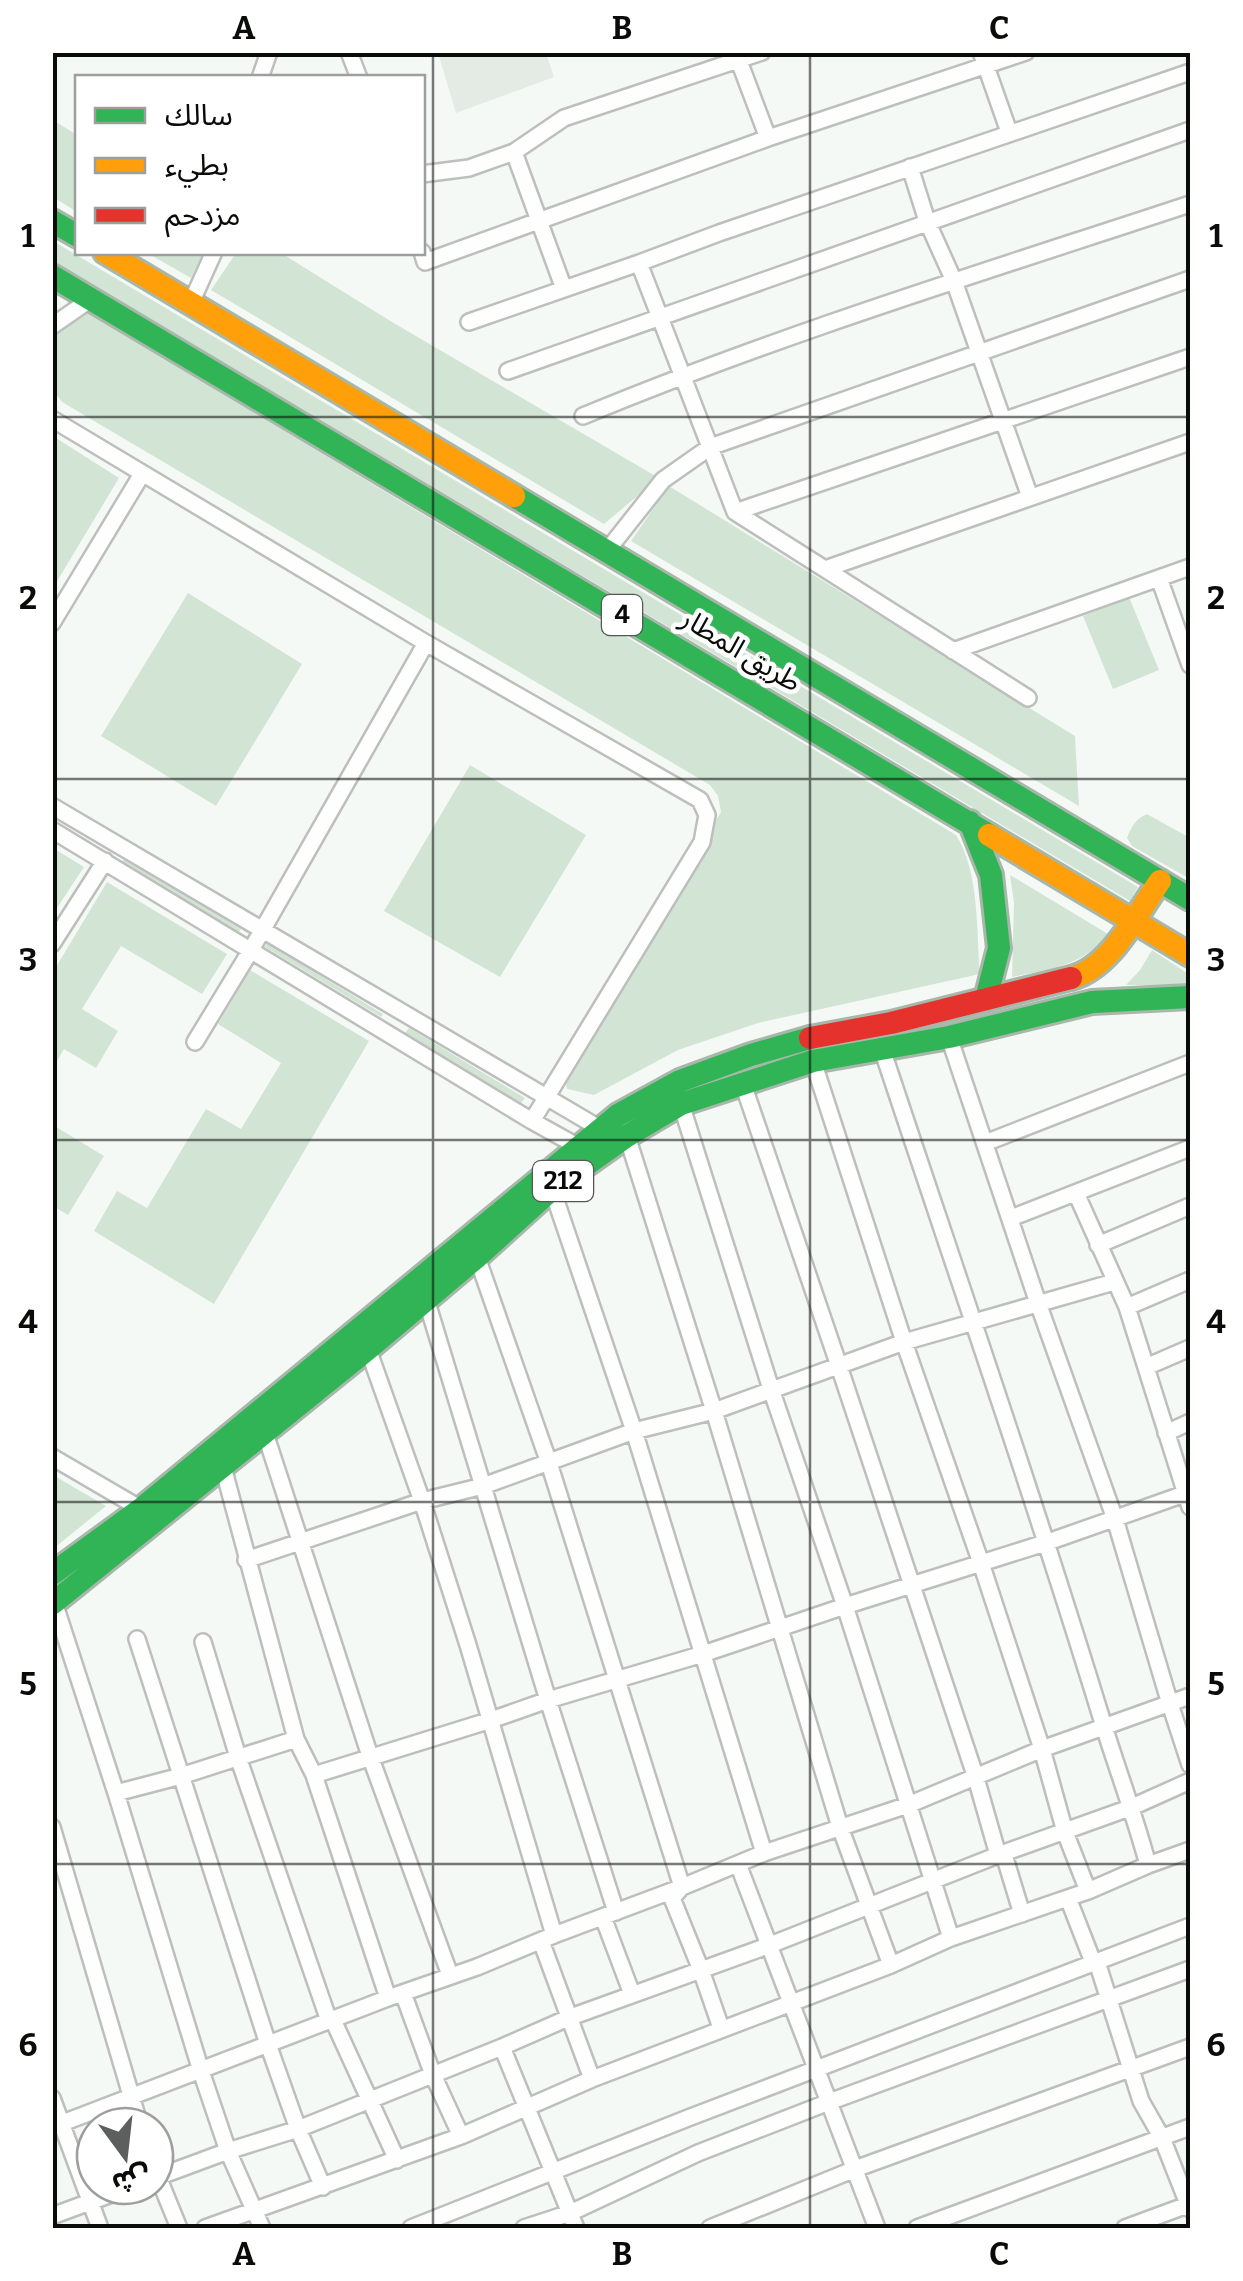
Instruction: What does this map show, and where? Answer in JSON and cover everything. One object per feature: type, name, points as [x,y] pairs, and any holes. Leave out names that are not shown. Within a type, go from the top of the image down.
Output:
[{"type":"main road","points":[[52,221],[75,234]]},
{"type":"main road","name":"طريق المطار","points":[[110,255],[1190,899]]},
{"type":"main road","name":"طريق المطار","points":[[52,276],[1190,955]]},
{"type":"main road","points":[[970,822],[991,875],[1000,948],[986,999]]},
{"type":"main road","points":[[1092,1002],[1086,974],[1106,958],[1160,882]]},
{"type":"main road","name":"212","points":[[52,1574],[141,1509],[618,1114],[680,1082],[751,1055],[1086,974]]},
{"type":"main road","name":"212","points":[[54,1603],[368,1349],[552,1189],[681,1104],[813,1062],[949,1036],[1092,1002],[1190,997]]},
{"type":"street","points":[[423,255],[426,262],[983,59],[1026,52]]},
{"type":"street","points":[[425,174],[469,168],[514,152],[564,118],[748,56],[768,138]]},
{"type":"street","points":[[983,59],[1010,132]]},
{"type":"street","points":[[469,322],[719,232],[1190,72]]},
{"type":"street","points":[[508,371],[1190,130]]},
{"type":"street","points":[[514,152],[564,289]]},
{"type":"street","points":[[910,167],[1030,497]]},
{"type":"street","points":[[583,416],[681,376],[1190,204]]},
{"type":"street","points":[[191,304],[213,255]]},
{"type":"street","points":[[640,263],[735,512],[1028,698]]},
{"type":"street","points":[[606,552],[663,480],[710,447],[1190,280]]},
{"type":"street","points":[[52,326],[91,299]]},
{"type":"street","points":[[735,512],[1190,356]]},
{"type":"street","points":[[52,420],[700,800],[707,815],[702,842],[532,1121]]},
{"type":"street","points":[[824,569],[1190,442]]},
{"type":"street","points":[[52,622],[142,474]]},
{"type":"street","points":[[953,651],[1190,567]]},
{"type":"street","points":[[1159,578],[1186,639],[1190,665]]},
{"type":"street","points":[[195,1042],[426,642]]},
{"type":"street","points":[[52,806],[598,1128]]},
{"type":"street","points":[[52,830],[577,1146]]},
{"type":"street","points":[[52,944],[105,860]]},
{"type":"street","points":[[949,1036],[1115,1519],[1190,1765]]},
{"type":"street","points":[[882,1049],[1048,1542],[1148,1865]]},
{"type":"street","points":[[813,1062],[981,1562],[1065,1832],[1088,1891]]},
{"type":"street","points":[[985,1143],[1190,1063]]},
{"type":"street","points":[[742,1084],[840,1366],[998,1855]]},
{"type":"street","points":[[681,1104],[951,1938]]},
{"type":"street","points":[[627,1136],[840,1827],[891,1965]]},
{"type":"street","points":[[1010,1218],[1190,1148]]},
{"type":"street","points":[[552,1189],[634,1431],[764,1853]]},
{"type":"street","points":[[314,1775],[1189,1497],[1126,1308],[1076,1193]]},
{"type":"street","points":[[1098,1244],[1190,1206]]},
{"type":"street","points":[[478,1257],[549,1463],[682,1887]]},
{"type":"street","points":[[1126,1308],[1190,1280]]},
{"type":"street","points":[[246,1560],[422,1501],[483,1486],[634,1431],[714,1411],[904,1342],[1114,1282]]},
{"type":"street","points":[[426,1299],[548,1700],[632,1994]]},
{"type":"street","points":[[1146,1367],[1190,1348]]},
{"type":"street","points":[[368,1349],[422,1501],[491,1720],[568,2018],[592,2078]]},
{"type":"street","points":[[1166,1433],[1190,1422]]},
{"type":"street","points":[[265,1433],[370,1756],[450,1975]]},
{"type":"street","points":[[52,1457],[141,1509]]},
{"type":"street","points":[[223,1467],[296,1739],[314,1775],[396,1996],[461,2136]]},
{"type":"street","points":[[54,1603],[201,2071],[228,2151],[262,2228]]},
{"type":"street","points":[[137,1639],[268,2044],[323,2187]]},
{"type":"street","points":[[203,1642],[238,1756],[331,2020],[397,2160]]},
{"type":"street","points":[[56,2126],[477,1967],[764,1853],[908,1805],[1190,1696]]},
{"type":"street","points":[[116,1793],[296,1739]]},
{"type":"street","points":[[175,2169],[298,2129],[568,2018],[770,1946],[1190,1781]]},
{"type":"street","points":[[52,1826],[133,2106]]},
{"type":"street","points":[[205,2228],[461,2136],[592,2078],[1190,1850]]},
{"type":"street","points":[[998,1855],[1005,1858],[1022,1914]]},
{"type":"street","points":[[738,1864],[877,2228]]},
{"type":"street","points":[[682,1887],[672,1898],[720,2028]]},
{"type":"street","points":[[1068,1898],[1093,1962],[1098,1965],[1141,2101],[1162,2138],[1190,2206],[1125,2228]]},
{"type":"street","points":[[410,2228],[1190,1926]]},
{"type":"street","points":[[524,2228],[573,2220],[698,2153],[1190,1969]]},
{"type":"street","points":[[710,2228],[855,2169],[1190,2047]]},
{"type":"street","points":[[502,2048],[573,2220]]},
{"type":"street","points":[[52,2098],[56,2126],[75,2166]]},
{"type":"street","points":[[917,2228],[1190,2127]]},
{"type":"street","points":[[52,2216],[81,2206]]},
{"type":"shaded area","points":[[438,53],[546,53],[554,77],[456,113]]},
{"type":"green space","points":[[53,120],[75,134],[75,211],[53,197]]},
{"type":"green space","points":[[53,241],[1138,887],[1130,901],[53,261]]},
{"type":"green space","points":[[151,255],[202,255],[191,278]]},
{"type":"green space","points":[[235,255],[284,255],[659,478],[604,524],[211,290]]},
{"type":"green space","points":[[83,310],[956,835],[973,884],[980,974],[758,1023],[678,1050],[594,1095],[567,1089],[564,1076],[721,812],[718,796],[710,785],[62,402],[53,390],[53,331]]},
{"type":"green space","points":[[53,436],[119,478],[53,588]]},
{"type":"green space","points":[[669,486],[1075,736],[1079,806],[631,541]]},
{"type":"green space","points":[[188,593],[302,664],[216,806],[101,736]]},
{"type":"green space","points":[[1129,597],[1159,670],[1113,689],[1083,616]]},
{"type":"green space","points":[[470,765],[586,835],[500,977],[384,911]]},
{"type":"green space","points":[[1147,814],[1190,838],[1190,879],[1132,846],[1127,838],[1130,830]]},
{"type":"green space","points":[[53,848],[84,867],[53,914]]},
{"type":"green space","points":[[124,859],[241,929],[238,933],[122,863]]},
{"type":"green space","points":[[1010,875],[1108,934],[1077,960],[1012,977],[1014,903]]},
{"type":"green space","points":[[107,882],[227,954],[202,994],[121,946],[82,1009],[118,1031],[96,1068],[64,1049],[53,1068],[53,972]]},
{"type":"green space","points":[[267,943],[383,1014],[381,1017],[265,947]]},
{"type":"green space","points":[[1152,950],[1190,975],[1190,985],[1126,985]]},
{"type":"green space","points":[[250,970],[369,1041],[214,1304],[94,1231],[117,1191],[147,1208],[206,1109],[241,1129],[281,1063],[218,1024]]},
{"type":"green space","points":[[409,1028],[525,1098],[521,1103],[405,1033]]},
{"type":"green space","points":[[53,1125],[104,1156],[68,1215],[53,1206]]},
{"type":"green space","points":[[53,1475],[106,1506],[53,1549]]},
{"type":"traffic: fast","points":[[52,221],[75,234]]},
{"type":"traffic: fast","points":[[52,276],[989,835]]},
{"type":"traffic: fast","points":[[514,496],[1190,899]]},
{"type":"traffic: fast","points":[[970,822],[991,875],[999,948],[986,999]]},
{"type":"traffic: fast","points":[[52,1604],[368,1349],[552,1189],[681,1104],[813,1061],[949,1037],[1092,1002],[1190,997]]},
{"type":"traffic: fast","points":[[52,1574],[141,1509],[618,1115],[680,1081],[810,1038]]},
{"type":"traffic: slow","points":[[110,255],[514,496]]},
{"type":"traffic: slow","points":[[989,835],[1190,955]]},
{"type":"traffic: slow","points":[[1071,978],[1099,963],[1111,951],[1160,881]]},
{"type":"traffic: jam","points":[[810,1038],[891,1023],[1071,978]]}]
